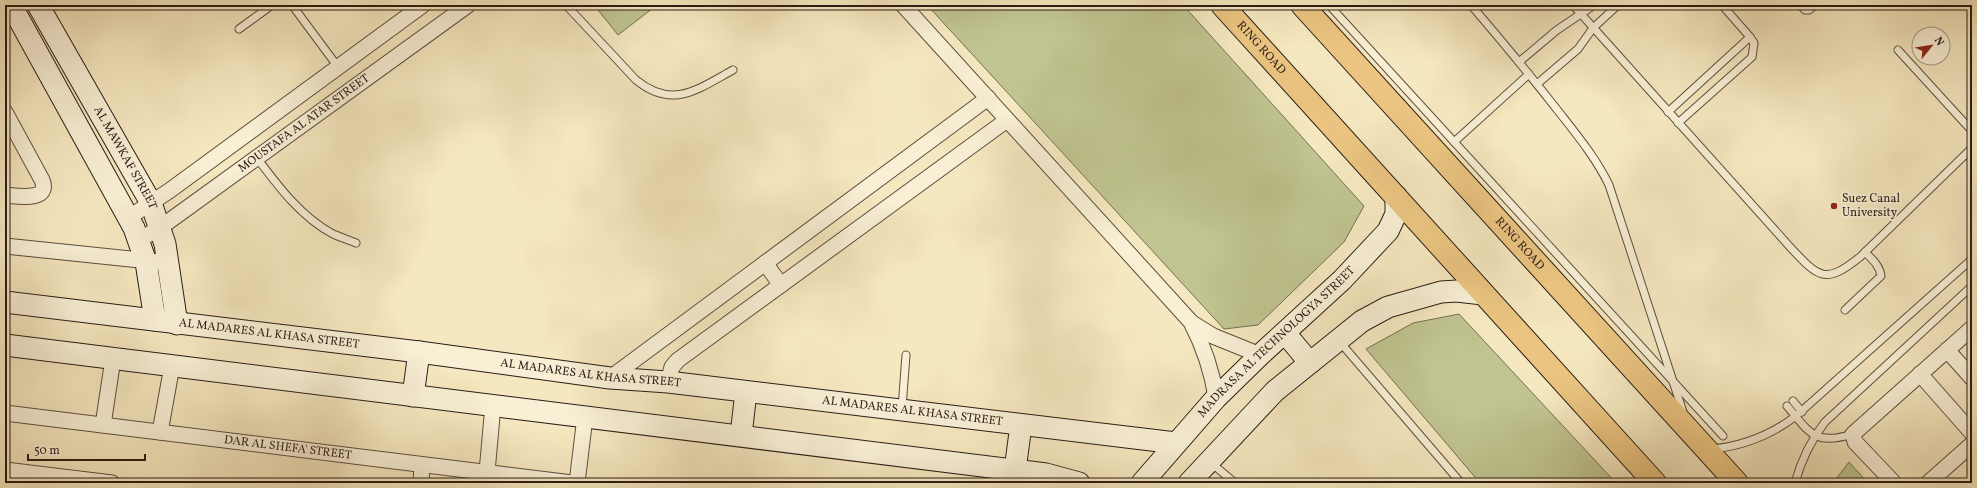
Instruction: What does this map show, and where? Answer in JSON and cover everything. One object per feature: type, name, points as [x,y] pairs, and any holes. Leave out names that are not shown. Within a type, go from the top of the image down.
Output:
[{"type":"main road","name":"RING ROAD","points":[[1222,5],[1655,483]]},
{"type":"main road","name":"RING ROAD","points":[[1302,5],[1690,432],[1715,442],[1737,483]]},
{"type":"street","points":[[11,5],[139,240],[146,262],[155,320]]},
{"type":"street","name":"AL MAWKAF STREET","points":[[38,5],[151,203],[161,227],[169,264],[177,324]]},
{"type":"street","points":[[128,218],[151,203],[423,5]]},
{"type":"street","name":"MOUSTAFA AL ATAR STREET","points":[[139,240],[161,227],[468,5]]},
{"type":"street","points":[[903,5],[1191,322],[1204,346],[1212,372],[1216,398]]},
{"type":"street","points":[[408,16],[423,37]]},
{"type":"street","points":[[610,378],[988,98]]},
{"type":"street","points":[[5,112],[42,180],[44,187],[41,193],[35,196],[5,195]]},
{"type":"street","points":[[668,382],[672,367],[678,360],[1007,120]]},
{"type":"street","name":"MADRASA AL TECHNOLOGYA STREET","points":[[1142,483],[1216,398],[1260,355],[1346,276],[1388,231],[1396,214],[1396,196]]},
{"type":"street","points":[[5,246],[169,264]]},
{"type":"street","points":[[765,263],[781,285]]},
{"type":"street","points":[[1189,483],[1208,460],[1275,391],[1362,321],[1388,307],[1441,292],[1457,291],[1483,294]]},
{"type":"street","name":"AL MADARES AL KHASA STREET","points":[[5,302],[177,324],[419,352],[610,378],[668,382],[1176,443]]},
{"type":"street","points":[[1191,322],[1213,336],[1260,355]]},
{"type":"street","points":[[1894,483],[1855,442],[1853,434],[1972,328]]},
{"type":"street","points":[[1285,333],[1310,363]]},
{"type":"street","points":[[5,345],[1015,470],[1046,474],[1079,483]]},
{"type":"street","points":[[1947,350],[1972,378]]},
{"type":"street","points":[[413,396],[419,352]]},
{"type":"street","points":[[103,425],[113,359]]},
{"type":"street","points":[[160,432],[172,366]]},
{"type":"street","points":[[1920,374],[1972,433]]},
{"type":"street","points":[[741,435],[746,392]]},
{"type":"street","points":[[487,472],[493,405]]},
{"type":"street","name":"DAR AL SHEFA' STREET","points":[[5,412],[572,483]]},
{"type":"street","points":[[577,483],[585,417]]},
{"type":"street","points":[[1015,470],[1021,425]]},
{"type":"street","points":[[1928,483],[1972,444]]},
{"type":"street","points":[[421,483],[422,464]]},
{"type":"street","points":[[5,470],[65,480],[112,483]]},
{"type":"lane","points":[[239,29],[272,5]]},
{"type":"lane","points":[[292,5],[338,67]]},
{"type":"lane","points":[[566,5],[636,80],[648,89],[662,95],[676,96],[690,92],[733,70]]},
{"type":"lane","points":[[1329,5],[1673,381],[1715,442],[1728,447],[1754,440],[1783,426],[1799,414],[1972,259]]},
{"type":"lane","points":[[1471,5],[1529,74],[1593,156],[1609,185],[1690,432]]},
{"type":"lane","points":[[1573,5],[1808,266],[1819,273],[1828,276],[1841,272],[1865,252],[1972,148]]},
{"type":"lane","points":[[1519,62],[1557,30],[1594,5]]},
{"type":"lane","points":[[1537,84],[1578,49],[1593,28],[1618,5]]},
{"type":"lane","points":[[1678,123],[1752,56],[1754,43],[1722,5]]},
{"type":"lane","points":[[1800,5],[1805,10],[1810,10],[1815,5]]},
{"type":"lane","points":[[1668,112],[1750,37]]},
{"type":"lane","points":[[1898,50],[1972,131]]},
{"type":"lane","points":[[1454,142],[1529,74]]},
{"type":"lane","points":[[257,158],[295,204],[313,221],[333,234],[356,242]]},
{"type":"lane","points":[[1845,310],[1881,276],[1877,265],[1865,252]]},
{"type":"lane","points":[[1795,483],[1805,455],[1815,436],[1825,422],[1972,286]]},
{"type":"lane","points":[[1338,340],[1461,483]]},
{"type":"lane","points":[[902,410],[906,355]]},
{"type":"lane","points":[[1790,403],[1799,414],[1804,427],[1815,436],[1830,440],[1853,434]]},
{"type":"lane","points":[[1208,460],[1234,483]]},
{"type":"green space","points":[[594,5],[657,5],[618,35]]},
{"type":"green space","points":[[927,5],[1183,5],[1364,206],[1344,242],[1258,325],[1224,329]]},
{"type":"green space","points":[[1459,314],[1616,483],[1480,483],[1366,349],[1413,323]]},
{"type":"green space","points":[[1849,462],[1868,483],[1833,483]]},
{"type":"place","name":"Suez Canal University","points":[[1834,206]]}]
